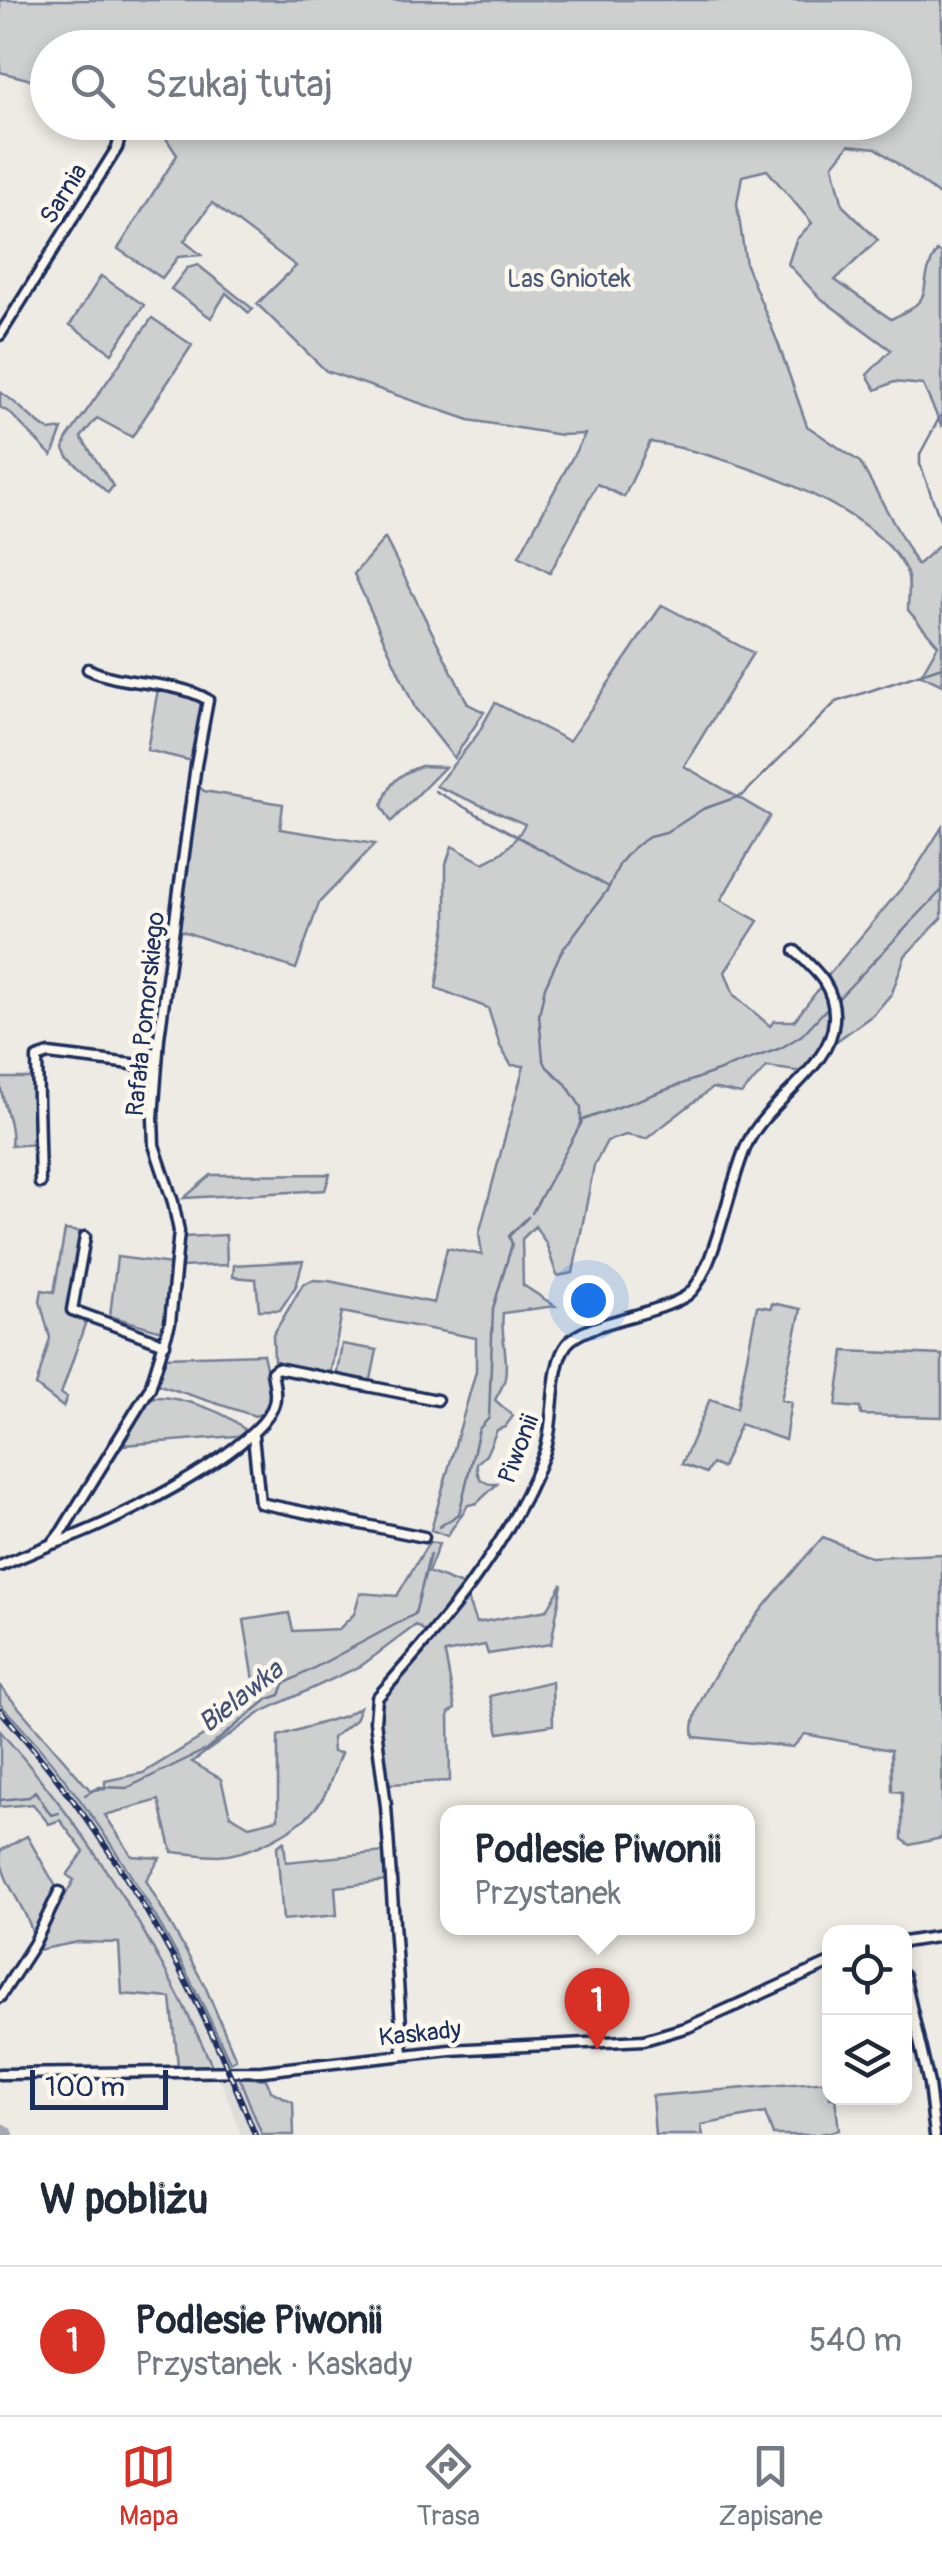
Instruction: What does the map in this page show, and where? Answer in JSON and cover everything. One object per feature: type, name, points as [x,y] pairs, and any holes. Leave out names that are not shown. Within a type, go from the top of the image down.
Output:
[{"type":"street","name":"Sarnia","points":[[0,335],[119,140]]},
{"type":"street","name":"Rafała Pomorskiego","points":[[52,1544],[102,1472],[150,1388],[174,1296],[178,1230],[154,1145],[156,1067],[208,700],[174,688],[88,669]]},
{"type":"street","name":"Piwonii","points":[[403,2055],[377,1698],[472,1587],[524,1494],[545,1452],[554,1411],[556,1374],[565,1346],[581,1333],[668,1304],[692,1290],[715,1242],[750,1138],[766,1114],[827,1049],[834,1020],[828,985],[795,951]]},
{"type":"street","points":[[40,1183],[37,1058],[49,1054],[156,1067]]},
{"type":"street","points":[[86,1237],[72,1310],[164,1344]]},
{"type":"street","points":[[0,1566],[154,1500],[253,1436],[276,1399],[272,1372],[277,1368],[437,1400]]},
{"type":"street","points":[[253,1436],[260,1503],[424,1536]]},
{"type":"street","points":[[0,1997],[34,1944],[59,1892]]},
{"type":"street","points":[[912,1941],[942,1936]]},
{"type":"street","name":"Kaskady","points":[[0,2074],[262,2071],[403,2055],[644,2040],[688,2027],[822,1967]]},
{"type":"street","points":[[912,2009],[930,2084],[935,2135]]},
{"type":"shaded area","points":[[0,1704],[85,1808],[123,1866],[186,1971],[230,2062],[213,2068],[167,1971],[121,1890],[62,1806],[0,1731]]},
{"type":"shaded area","points":[[239,2077],[262,2135],[241,2135],[220,2078]]},
{"type":"green space","name":"Las Gniotek","points":[[0,0],[942,0],[942,197],[876,148],[849,145],[833,165],[843,206],[878,240],[835,280],[891,319],[922,298],[930,264],[937,251],[942,254],[942,427],[923,385],[894,382],[876,390],[867,375],[891,350],[819,297],[788,264],[796,240],[812,223],[767,170],[742,176],[737,204],[746,265],[807,426],[860,462],[917,565],[942,543],[942,685],[921,675],[938,645],[908,610],[906,571],[889,547],[863,524],[829,503],[753,470],[650,442],[624,497],[597,484],[550,573],[519,556],[585,434],[561,435],[469,420],[326,371],[257,304],[296,266],[212,203],[184,241],[201,255],[178,257],[162,278],[118,249],[177,155],[167,140],[912,140],[912,30],[30,30],[30,80],[0,72]]},
{"type":"green space","points":[[198,265],[253,309],[249,313],[226,293],[211,318],[171,289],[187,268]]},
{"type":"green space","points":[[101,276],[144,305],[112,353],[70,325]]},
{"type":"green space","points":[[152,318],[192,345],[132,437],[97,418],[81,437],[113,486],[108,493],[68,457],[64,449],[66,440]]},
{"type":"green space","points":[[0,392],[50,431],[62,429],[52,456],[0,407]]},
{"type":"green space","points":[[385,538],[468,704],[484,712],[454,758],[415,708],[354,574]]},
{"type":"green space","points":[[662,605],[753,653],[684,766],[770,816],[721,900],[758,921],[725,972],[734,995],[770,1026],[774,1021],[794,1021],[824,982],[831,1009],[830,1031],[803,1072],[767,1067],[741,1094],[712,1088],[646,1139],[626,1135],[607,1141],[594,1166],[573,1273],[557,1276],[546,1243],[535,1226],[522,1239],[523,1285],[555,1306],[503,1313],[506,1370],[495,1400],[513,1416],[505,1427],[497,1430],[486,1455],[477,1463],[481,1480],[497,1484],[477,1503],[468,1505],[447,1536],[431,1530],[476,1371],[476,1338],[342,1312],[330,1375],[291,1368],[274,1360],[273,1335],[303,1284],[329,1281],[434,1303],[447,1248],[482,1255],[479,1234],[524,1066],[511,1065],[500,1046],[488,1008],[436,988],[446,925],[446,864],[452,846],[483,863],[490,860],[508,848],[525,824],[436,786],[477,735],[495,703],[569,741]]},
{"type":"green space","points":[[158,689],[203,701],[192,761],[147,750]]},
{"type":"green space","points":[[421,766],[445,767],[391,822],[382,806],[388,791],[401,776]]},
{"type":"green space","points":[[197,785],[204,791],[283,804],[280,829],[375,844],[319,903],[296,969],[179,930]]},
{"type":"green space","points":[[942,827],[942,918],[905,956],[892,993],[874,1014],[831,1045],[836,1010],[827,977],[910,878]]},
{"type":"green space","points":[[0,1078],[33,1078],[36,1144],[11,1146]]},
{"type":"green space","points":[[330,1174],[325,1190],[184,1198],[211,1175]]},
{"type":"green space","points":[[65,1230],[83,1232],[67,1311],[85,1324],[61,1394],[67,1397],[63,1407],[36,1386],[50,1338],[40,1301],[42,1290],[54,1292]]},
{"type":"green space","points":[[226,1235],[227,1265],[182,1267],[183,1237]]},
{"type":"green space","points":[[117,1257],[172,1264],[165,1332],[110,1316]]},
{"type":"green space","points":[[303,1261],[296,1286],[280,1310],[259,1310],[256,1279],[233,1277],[234,1265]]},
{"type":"green space","points":[[772,1303],[801,1309],[781,1400],[791,1402],[785,1440],[740,1424],[722,1468],[712,1464],[706,1473],[682,1464],[710,1399],[737,1408],[757,1306],[771,1308]]},
{"type":"green space","points":[[342,1344],[377,1350],[370,1384],[336,1377]]},
{"type":"green space","points":[[844,1351],[942,1355],[942,1417],[861,1415],[860,1408],[836,1406]]},
{"type":"green space","points":[[263,1354],[272,1395],[264,1413],[255,1416],[156,1384],[165,1357]]},
{"type":"green space","points":[[155,1397],[206,1407],[232,1420],[248,1435],[123,1445],[148,1402]]},
{"type":"green space","points":[[823,1537],[870,1557],[942,1554],[942,1838],[910,1845],[902,1839],[902,1792],[892,1791],[891,1750],[805,1734],[793,1747],[694,1737],[695,1718],[722,1664]]},
{"type":"green space","points":[[429,1542],[439,1544],[428,1572],[467,1587],[429,1634],[416,1625],[361,1666],[263,1711],[192,1762],[221,1779],[230,1815],[249,1826],[278,1819],[278,1736],[344,1716],[360,1707],[355,1720],[332,1738],[333,1752],[341,1753],[324,1796],[305,1818],[262,1844],[218,1856],[172,1852],[159,1800],[105,1815],[132,1856],[160,1858],[146,1880],[205,1986],[236,2059],[230,2062],[130,1873],[69,1785],[0,1704],[0,1686],[90,1790],[105,1789],[105,1781],[143,1773],[228,1721],[257,1698],[244,1620],[289,1613],[293,1631],[339,1629],[354,1614],[360,1593],[397,1596]]},
{"type":"green space","points":[[562,1584],[551,1644],[488,1654],[485,1645],[445,1653],[455,1709],[449,1713],[450,1781],[389,1784],[380,1731],[382,1700],[467,1598],[476,1623],[547,1610]]},
{"type":"green space","points":[[552,1681],[553,1725],[499,1733],[490,1696]]},
{"type":"green space","points":[[0,1731],[64,1809],[120,1891],[213,2068],[178,2065],[171,1998],[122,1994],[119,1943],[78,1942],[33,1951],[30,1925],[6,1877],[0,1851],[27,1836],[63,1899],[74,1880],[67,1875],[84,1852],[60,1820],[49,1824],[33,1804],[0,1807]]},
{"type":"green space","points":[[284,1841],[286,1862],[384,1852],[387,1881],[335,1887],[337,1915],[283,1920],[277,1847]]},
{"type":"green space","points":[[239,2077],[266,2079],[271,2091],[293,2102],[294,2135],[262,2135]]},
{"type":"green space","points":[[822,2082],[822,2105],[836,2105],[839,2130],[816,2135],[773,2135],[765,2113],[701,2125],[703,2135],[655,2135],[652,2096]]},
{"type":"waterway","points":[[942,413],[920,454],[942,525]]},
{"type":"waterway","points":[[581,1122],[581,1107],[543,1059],[539,1015],[545,987],[561,952],[608,889],[620,863],[649,837],[666,833],[703,809],[743,795],[836,702],[942,667]]},
{"type":"waterway","points":[[435,791],[609,887]]},
{"type":"waterway","name":"Bielawka","points":[[836,1001],[942,890]]},
{"type":"waterway","name":"Bielawka","points":[[532,1213],[583,1120],[781,1048],[802,1035],[829,1006]]},
{"type":"waterway","name":"Bielawka","points":[[439,1527],[459,1514],[479,1429],[489,1418],[493,1309],[512,1244],[509,1236],[528,1217]]},
{"type":"waterway","name":"Bielawka","points":[[85,1795],[99,1787],[127,1788],[207,1749],[268,1699],[280,1695],[284,1684],[415,1614],[430,1554]]},
{"type":"waterway","name":"Bielawka","points":[[0,1800],[29,1797],[35,1791],[51,1815],[59,1813]]},
{"type":"waterway","points":[[0,2132],[5,2135]]},
{"type":"railway","points":[[0,1710],[78,1807],[147,1911],[205,2021],[255,2135]]},
{"type":"place","name":"Podlesie Piwonii","points":[[597,2050]]}]
